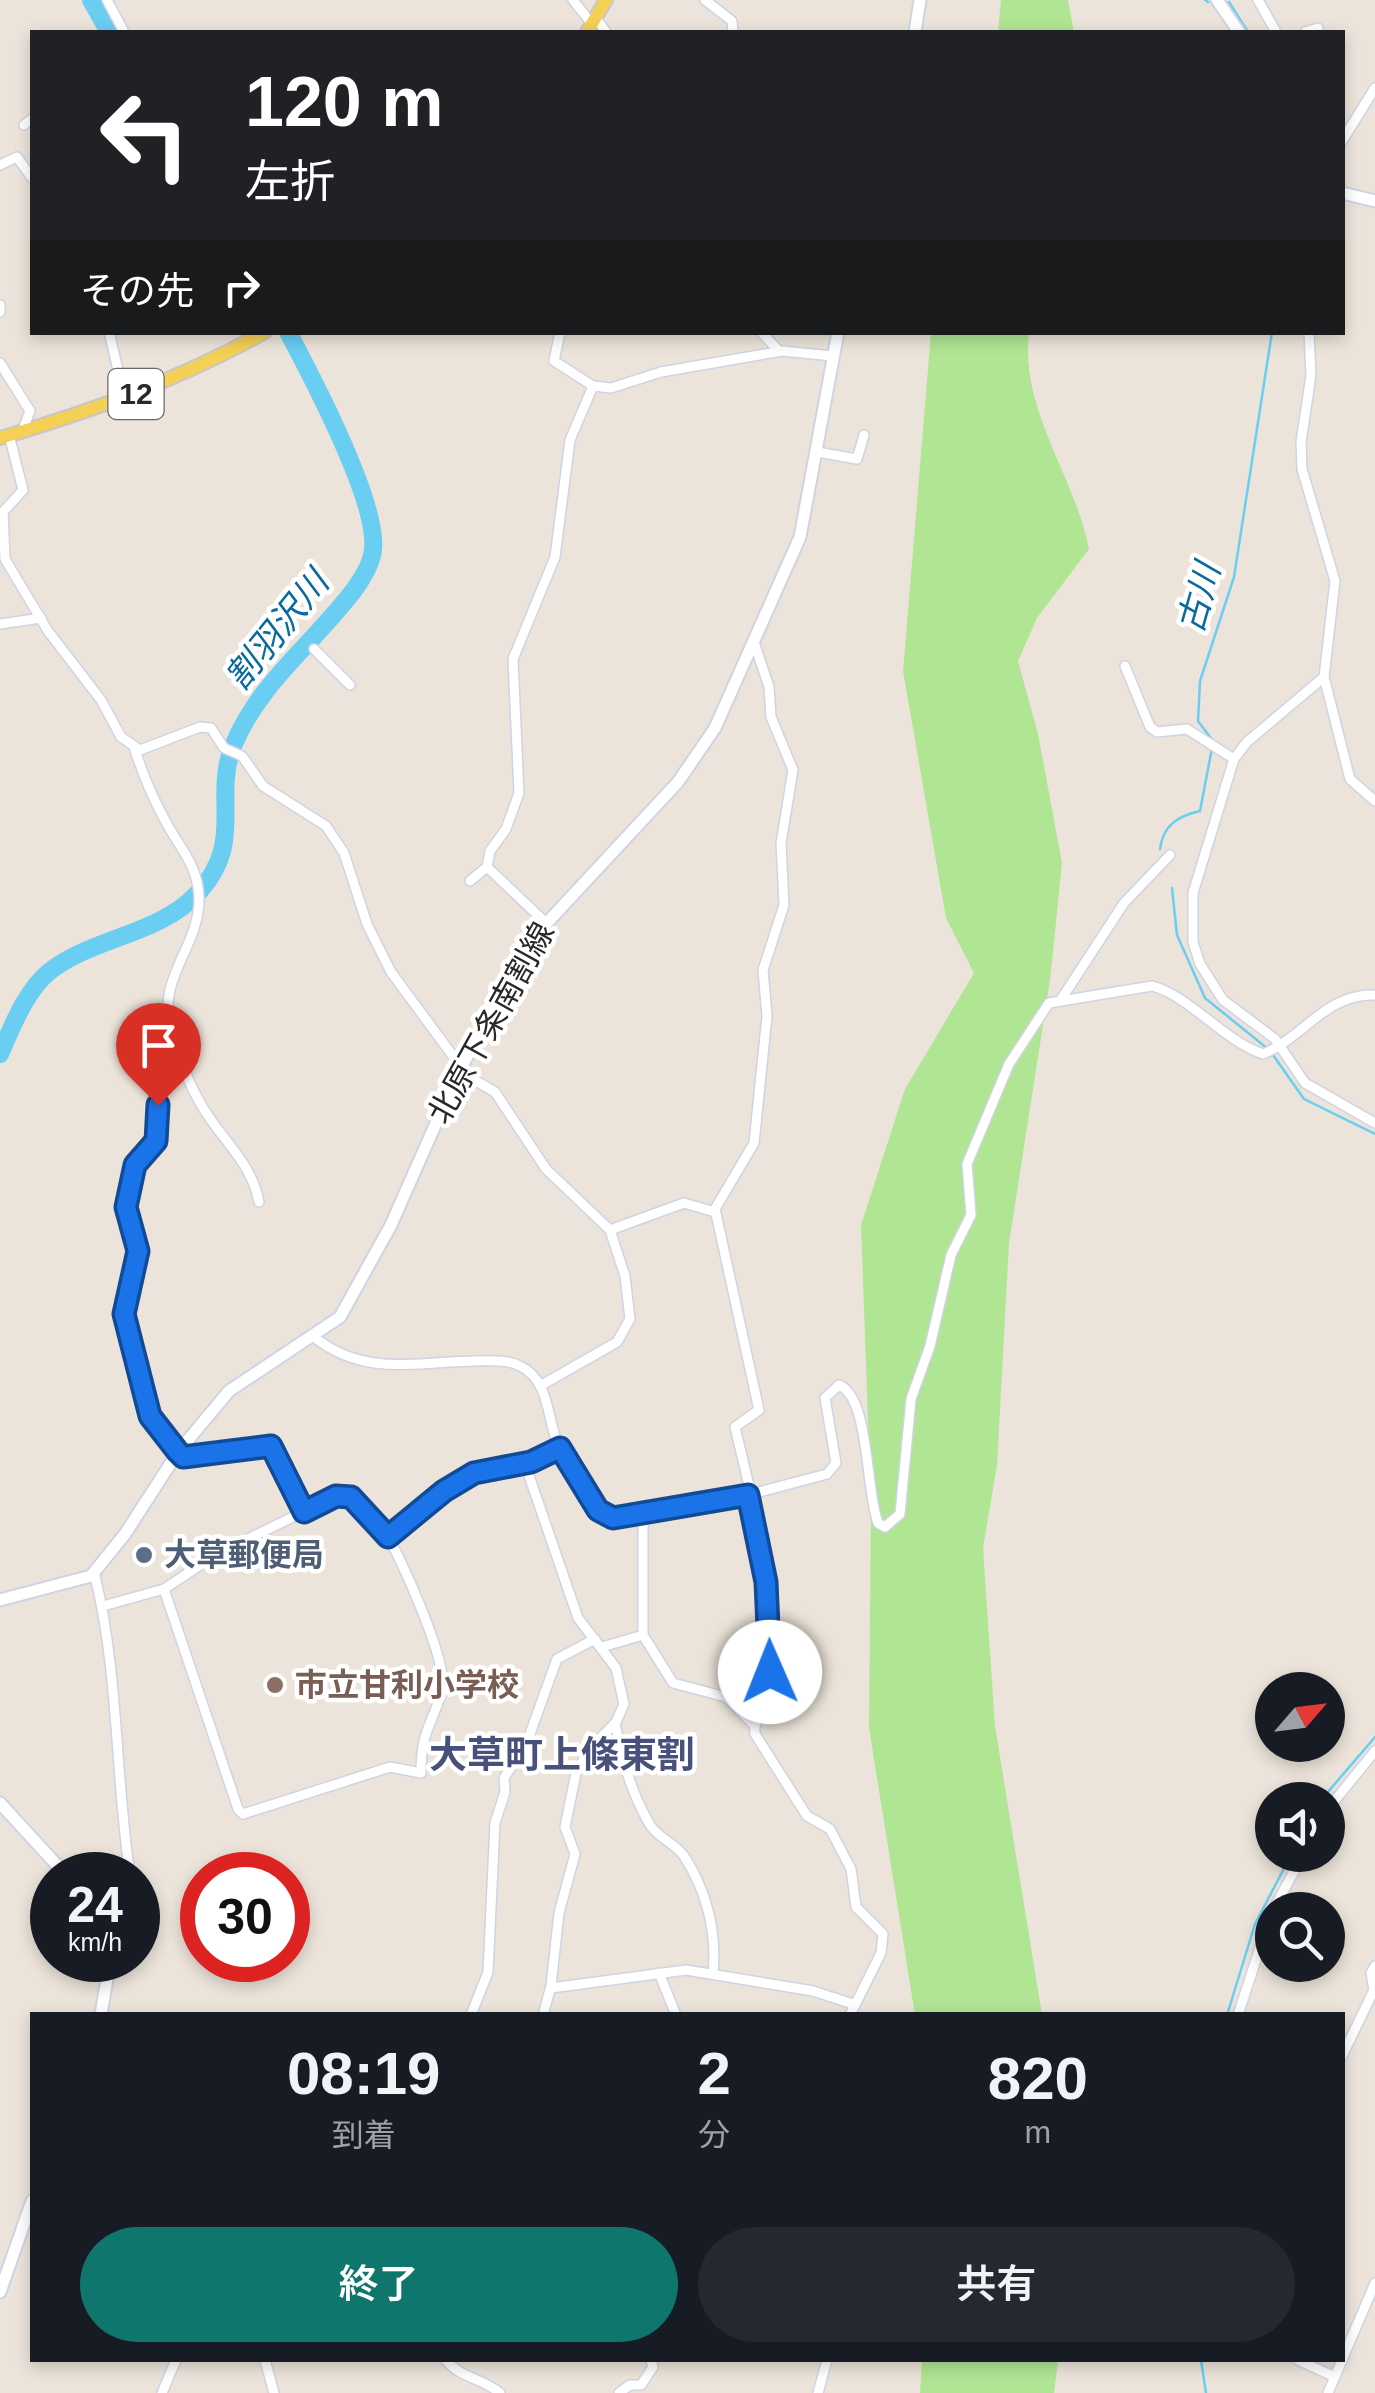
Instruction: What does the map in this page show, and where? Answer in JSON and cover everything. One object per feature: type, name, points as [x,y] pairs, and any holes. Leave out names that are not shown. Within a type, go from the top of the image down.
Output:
[{"type":"main road","points":[[592,25],[606,0]]},
{"type":"main road","points":[[915,30],[920,0]]},
{"type":"main road","points":[[1217,0],[1237,30]]},
{"type":"main road","points":[[1345,194],[1375,200]]},
{"type":"main road","name":"12","points":[[10,435],[178,378],[259,335]]},
{"type":"main road","name":"北原下条南割線","points":[[94,1572],[125,1534],[178,1452],[229,1391],[340,1318],[375,1256],[460,1069],[544,922],[678,782],[715,728],[800,537],[837,335]]},
{"type":"main road","points":[[0,1600],[94,1572]]},
{"type":"main road","points":[[0,1803],[45,1852]]},
{"type":"main road","points":[[106,2012],[108,1982]]},
{"type":"main road","points":[[0,2292],[30,2207]]},
{"type":"street","points":[[107,0],[123,30]]},
{"type":"street","points":[[573,0],[592,25]]},
{"type":"street","points":[[705,0],[732,21],[733,30]]},
{"type":"street","points":[[1258,0],[1275,30]]},
{"type":"street","points":[[1312,30],[1318,28]]},
{"type":"street","points":[[1345,136],[1375,88]]},
{"type":"street","points":[[0,164],[17,157],[30,175]]},
{"type":"street","points":[[110,335],[125,399]]},
{"type":"street","points":[[559,335],[554,361],[594,386],[610,388],[661,372],[779,352],[833,356]]},
{"type":"street","points":[[764,335],[779,352]]},
{"type":"street","points":[[1309,335],[1310,375],[1301,442],[1302,469],[1335,581],[1324,677],[1350,779],[1375,801]]},
{"type":"street","points":[[0,363],[30,411],[10,435],[24,490],[3,512],[5,559],[122,737],[140,750],[200,727],[210,728],[224,748],[242,756],[263,786],[326,826],[344,853],[367,924],[391,972],[460,1069],[495,1092],[546,1170],[610,1230],[625,1276],[630,1319],[625,1332],[607,1350],[540,1386]]},
{"type":"street","points":[[470,881],[487,867],[490,850],[506,829],[519,793],[513,659],[554,557],[570,440],[594,386]]},
{"type":"street","points":[[816,452],[857,459],[864,436]]},
{"type":"street","points":[[0,624],[42,618]]},
{"type":"street","points":[[754,642],[769,687],[771,717],[794,770],[781,844],[784,905],[763,970],[767,1016],[754,1144],[715,1212],[759,1410],[735,1427],[769,1614],[770,1696],[754,1725]]},
{"type":"street","points":[[314,648],[350,685]]},
{"type":"street","points":[[1126,666],[1150,726],[1157,732],[1187,729],[1234,758]]},
{"type":"street","points":[[1324,677],[1247,742],[1234,758],[1194,893],[1192,942],[1212,986],[1278,1047],[1305,1083],[1375,1122]]},
{"type":"street","points":[[134,747],[166,822],[198,871],[200,902],[194,938],[170,987],[169,1025],[190,1083],[216,1126],[247,1164],[259,1202]]},
{"type":"street","points":[[1062,998],[1124,903],[1170,855]]},
{"type":"street","points":[[487,867],[544,922]]},
{"type":"street","points":[[314,1336],[338,1354],[369,1364],[400,1368],[435,1361],[509,1362],[521,1366],[540,1386],[560,1448],[598,1510],[613,1518],[749,1494],[826,1474],[836,1467],[825,1398],[839,1385],[852,1390],[860,1406],[869,1499],[878,1523],[885,1527],[900,1514],[911,1399],[930,1346],[951,1255],[971,1215],[967,1164],[1010,1064],[1049,1003],[1134,986],[1168,990],[1229,1040],[1265,1054],[1335,1004],[1375,995]]},
{"type":"street","points":[[169,1025],[163,1032],[156,1141],[135,1165],[126,1207],[138,1251],[124,1314],[150,1416],[183,1457],[271,1446],[304,1512]]},
{"type":"street","points":[[610,1230],[684,1204],[715,1212]]},
{"type":"street","points":[[388,1537],[444,1491],[474,1473],[524,1464],[560,1448]]},
{"type":"street","points":[[524,1464],[578,1618],[599,1643],[622,1690],[624,1704],[614,1724],[589,1750],[573,1785],[566,1827],[575,1854],[559,1913],[551,1988],[544,2012]]},
{"type":"street","points":[[103,1606],[164,1589],[217,1554],[336,1496],[351,1497],[388,1537],[427,1621],[442,1677],[443,1690],[421,1744],[422,1774],[390,1768],[244,1814],[238,1809],[164,1589]]},
{"type":"street","points":[[551,1988],[660,1973],[714,1973],[813,1991],[852,2010],[880,1954],[883,1934],[856,1907],[848,1859],[830,1829],[808,1816],[759,1742],[754,1725],[726,1697],[683,1690],[673,1683],[642,1635],[643,1514]]},
{"type":"street","points":[[94,1572],[103,1606],[127,1852]]},
{"type":"street","points":[[471,2012],[488,1972],[495,1824],[507,1768],[527,1742],[557,1659],[599,1643],[642,1635]]},
{"type":"street","points":[[614,1724],[626,1775],[638,1801],[653,1830],[683,1855],[714,1926],[714,1973]]},
{"type":"street","points":[[1345,1788],[1375,1751]]},
{"type":"street","points":[[1239,2012],[1255,1964]]},
{"type":"street","points":[[1345,2050],[1374,1990],[1371,1973],[1375,1966]]},
{"type":"street","points":[[660,1973],[675,2012]]},
{"type":"street","points":[[1345,2353],[1375,2283]]},
{"type":"street","points":[[162,2393],[175,2362]]},
{"type":"street","points":[[265,2362],[274,2393]]},
{"type":"street","points":[[448,2362],[458,2373],[479,2378],[500,2393]]},
{"type":"street","points":[[619,2393],[630,2384],[641,2385],[654,2367],[652,2362]]},
{"type":"street","points":[[818,2393],[826,2362]]},
{"type":"street","points":[[1302,2362],[1335,2377]]},
{"type":"street","points":[[1328,2393],[1341,2362]]},
{"type":"green space","points":[[1001,0],[1068,0],[1074,30],[998,30]]},
{"type":"green space","points":[[931,335],[1029,335],[1032,389],[1089,549],[1037,618],[1018,661],[1038,734],[1062,863],[1050,980],[1009,1243],[997,1465],[983,1548],[995,1726],[1042,2012],[915,2012],[869,1728],[871,1503],[861,1225],[905,1089],[974,973],[946,918],[903,671]]},
{"type":"green space","points":[[922,2362],[1058,2362],[1054,2393],[920,2393]]},
{"type":"waterway","name":"割羽沢川","points":[[91,0],[108,30]]},
{"type":"waterway","name":"古川","points":[[1229,2],[1247,30]]},
{"type":"waterway","name":"割羽沢川","points":[[0,1054],[27,998],[50,971],[86,950],[164,919],[197,894],[212,875],[225,837],[228,764],[245,722],[273,682],[354,590],[369,565],[372,528],[355,472],[290,335]]},
{"type":"waterway","name":"古川","points":[[1213,741],[1198,721],[1200,681],[1234,577],[1272,335]]},
{"type":"waterway","name":"古川","points":[[1160,849],[1164,834],[1173,823],[1200,811],[1212,748]]},
{"type":"waterway","name":"古川","points":[[1172,888],[1177,935],[1205,998],[1268,1049]]},
{"type":"waterway","name":"古川","points":[[1273,1055],[1304,1099],[1375,1134]]},
{"type":"waterway","name":"古川","points":[[1336,1782],[1375,1737]]},
{"type":"waterway","name":"古川","points":[[1228,2012],[1255,1924],[1282,1872]]},
{"type":"waterway","name":"古川","points":[[1201,2362],[1206,2393]]},
{"type":"place","name":"大草郵便局","points":[[144,1555]]},
{"type":"place","name":"市立甘利小学校","points":[[275,1685]]},
{"type":"district","name":"大草町上條東割","points":[[562,1755]]},
{"type":"route","points":[[158,1105],[156,1141],[135,1165],[126,1207],[138,1251],[124,1314],[150,1416],[183,1457],[271,1446],[304,1512],[336,1496],[351,1497],[374,1517],[388,1537],[444,1491],[474,1473],[531,1462],[560,1448],[598,1510],[613,1518],[748,1495],[766,1582],[770,1672]]}]
